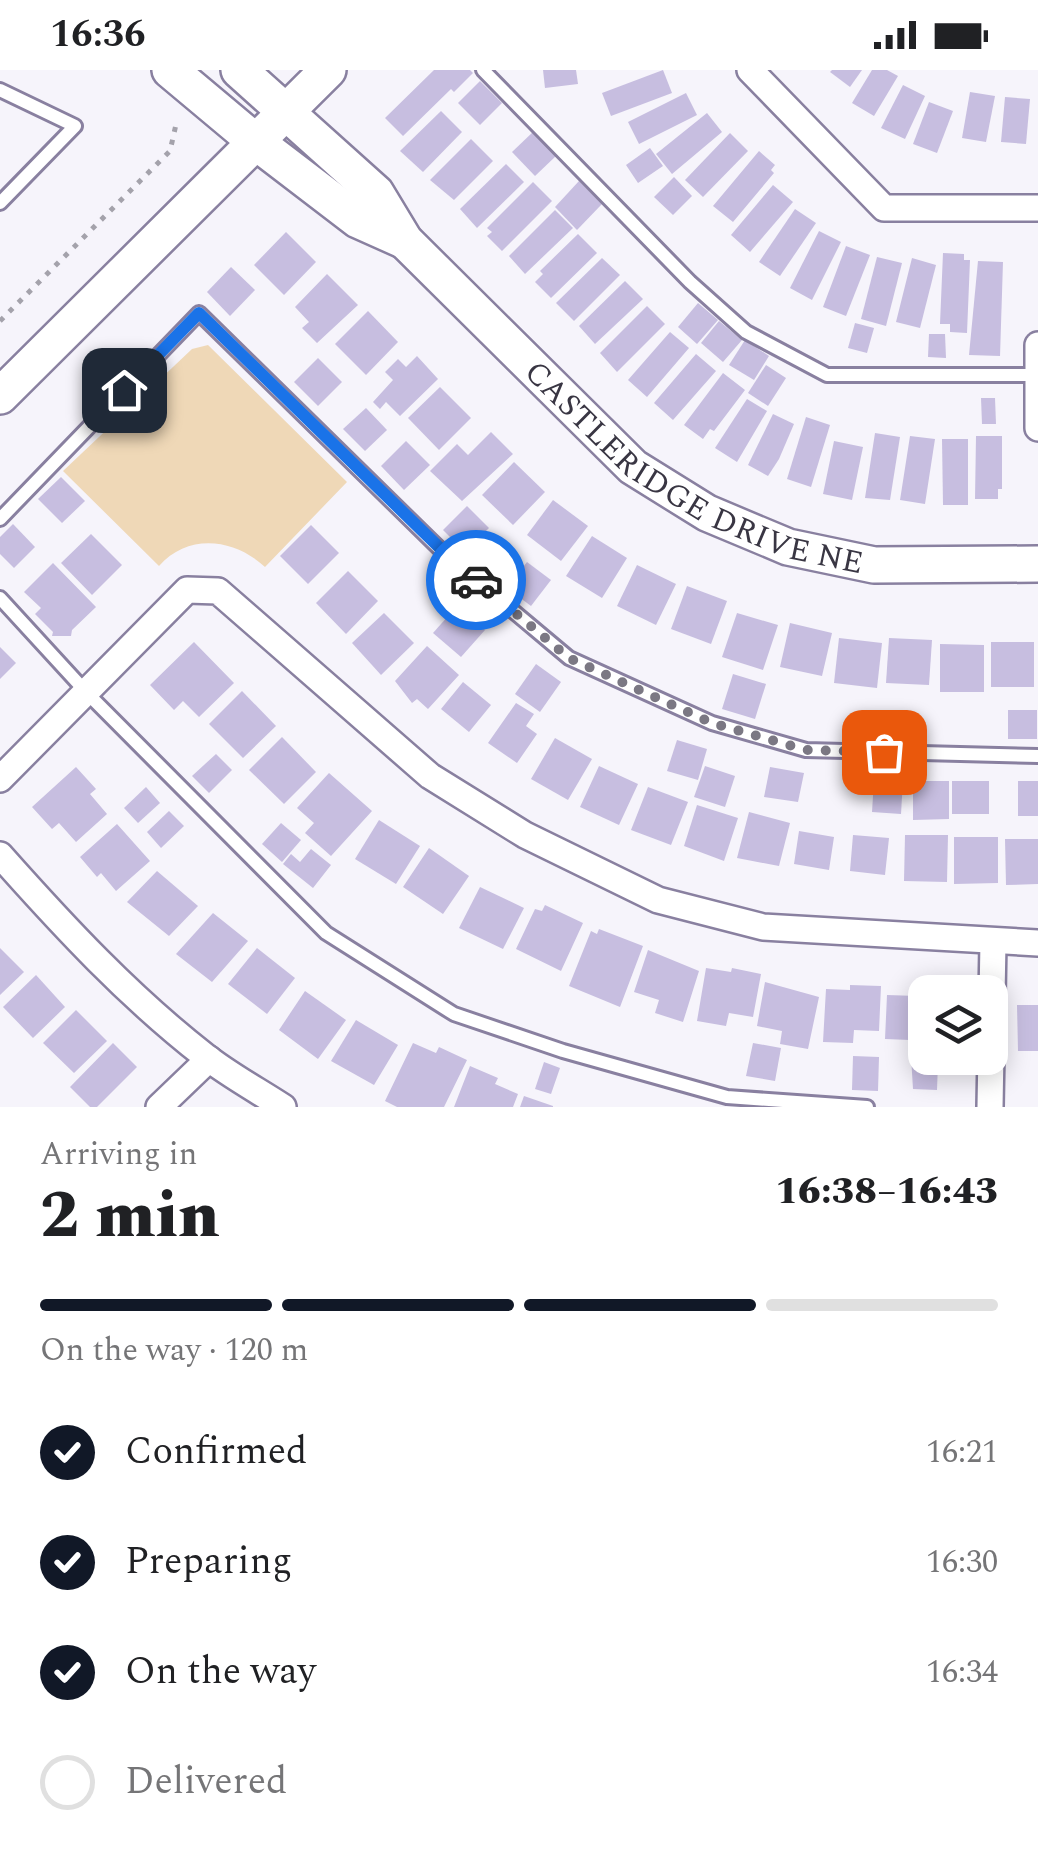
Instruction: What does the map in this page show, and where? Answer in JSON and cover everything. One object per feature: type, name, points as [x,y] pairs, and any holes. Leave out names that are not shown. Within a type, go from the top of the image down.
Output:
[{"type":"street","name":"CASTLERIDGE DRIVE NE","points":[[170,70],[358,220],[405,241]]},
{"type":"street","name":"CASTLERIDGE DRIVE NE","points":[[239,70],[376,193],[405,241],[633,467],[706,513],[788,547],[874,565],[1038,562]]},
{"type":"street","points":[[0,396],[328,70]]},
{"type":"street","points":[[750,70],[884,208],[1038,208]]},
{"type":"street","points":[[1038,345],[1038,428]]},
{"type":"street","points":[[0,778],[88,694],[187,590],[218,591],[430,776],[525,835],[658,900],[763,927],[1038,943]]},
{"type":"street","points":[[0,855],[74,938],[209,1058],[283,1107]]},
{"type":"street","points":[[990,1107],[993,942]]},
{"type":"street","points":[[160,1107],[209,1058]]},
{"type":"lane","points":[[483,70],[690,282],[746,332],[827,375],[1037,375]]},
{"type":"lane","points":[[0,90],[75,126],[0,203]]},
{"type":"lane","points":[[0,519],[199,313],[446,554],[569,658],[712,723],[806,750],[1038,756]]},
{"type":"lane","points":[[0,598],[88,694],[326,933],[454,1014],[563,1051],[727,1097],[867,1107]]},
{"type":"path","points":[[0,321],[170,152],[178,120]]},
{"type":"shaded area","points":[[208,345],[347,482],[265,567],[239,550],[211,543],[183,548],[159,566],[63,471],[192,349]]},
{"type":"building","points":[[434,70],[473,73],[403,136],[385,118]]},
{"type":"building","points":[[543,70],[576,70],[578,84],[545,88]]},
{"type":"building","points":[[663,70],[672,93],[611,116],[602,93]]},
{"type":"building","points":[[832,70],[862,70],[850,87]]},
{"type":"building","points":[[872,70],[887,70],[898,76],[874,116],[852,103]]},
{"type":"building","points":[[480,81],[502,103],[480,125],[458,103]]},
{"type":"building","points":[[903,85],[925,96],[905,139],[881,128]]},
{"type":"building","points":[[970,92],[995,96],[986,142],[962,138]]},
{"type":"building","points":[[686,93],[697,115],[639,144],[628,122]]},
{"type":"building","points":[[1005,97],[1030,99],[1026,144],[1001,142]]},
{"type":"building","points":[[929,102],[953,111],[937,153],[913,144]]},
{"type":"building","points":[[441,111],[462,132],[423,172],[400,151]]},
{"type":"building","points":[[707,113],[722,132],[672,174],[656,154]]},
{"type":"building","points":[[534,131],[557,155],[535,176],[512,152]]},
{"type":"building","points":[[730,133],[748,151],[703,197],[685,180]]},
{"type":"building","points":[[471,139],[493,161],[454,200],[430,180]]},
{"type":"building","points":[[650,148],[663,166],[638,183],[626,165]]},
{"type":"building","points":[[759,151],[775,165],[771,170],[774,173],[733,222],[713,206]]},
{"type":"building","points":[[506,164],[524,182],[477,228],[460,209]]},
{"type":"building","points":[[674,177],[692,196],[673,215],[654,197]]},
{"type":"building","points":[[579,181],[602,204],[577,230],[555,207]]},
{"type":"building","points":[[533,182],[552,201],[502,251],[487,236],[492,232],[487,228]]},
{"type":"building","points":[[773,185],[793,202],[750,252],[731,235]]},
{"type":"building","points":[[795,209],[816,223],[780,276],[759,262]]},
{"type":"building","points":[[555,210],[573,228],[525,274],[509,256]]},
{"type":"building","points":[[819,231],[841,242],[812,300],[790,288]]},
{"type":"building","points":[[286,232],[316,262],[284,295],[254,265]]},
{"type":"building","points":[[578,234],[597,253],[551,298],[535,282],[543,274],[540,271]]},
{"type":"building","points":[[846,246],[870,255],[846,316],[823,307]]},
{"type":"building","points":[[943,253],[964,254],[964,260],[970,260],[967,333],[950,332],[950,324],[940,324]]},
{"type":"building","points":[[877,257],[902,263],[886,326],[861,319]]},
{"type":"building","points":[[602,258],[620,275],[574,321],[556,303]]},
{"type":"building","points":[[912,258],[936,265],[920,328],[896,322]]},
{"type":"building","points":[[978,261],[1003,262],[1000,356],[969,355]]},
{"type":"building","points":[[231,267],[255,290],[230,316],[207,292]]},
{"type":"building","points":[[327,274],[358,305],[317,343],[302,328],[309,322],[295,307]]},
{"type":"building","points":[[625,281],[643,299],[595,344],[579,326]]},
{"type":"building","points":[[698,303],[718,320],[697,344],[678,327]]},
{"type":"building","points":[[647,306],[665,324],[617,372],[600,353]]},
{"type":"building","points":[[368,311],[398,342],[366,375],[335,344]]},
{"type":"building","points":[[719,321],[742,340],[723,362],[701,343]]},
{"type":"building","points":[[855,323],[874,328],[867,353],[848,348]]},
{"type":"building","points":[[670,332],[689,348],[647,397],[628,380]]},
{"type":"building","points":[[929,334],[945,334],[946,358],[928,357]]},
{"type":"building","points":[[745,340],[769,356],[754,380],[729,365]]},
{"type":"building","points":[[696,354],[716,371],[673,420],[654,403]]},
{"type":"building","points":[[417,356],[438,379],[400,416],[386,402],[380,409],[373,402],[393,380],[385,372],[398,359],[406,367]]},
{"type":"building","points":[[318,358],[342,382],[318,406],[294,382]]},
{"type":"building","points":[[766,365],[786,378],[768,406],[748,393]]},
{"type":"building","points":[[723,373],[745,390],[714,431],[710,429],[703,439],[684,425]]},
{"type":"building","points":[[440,387],[471,418],[439,450],[408,418]]},
{"type":"building","points":[[981,398],[995,398],[996,424],[982,424]]},
{"type":"building","points":[[747,399],[767,411],[737,462],[715,448]]},
{"type":"building","points":[[366,408],[387,430],[365,451],[343,429]]},
{"type":"building","points":[[773,414],[794,424],[768,476],[748,465]]},
{"type":"building","points":[[806,417],[830,425],[811,487],[787,479]]},
{"type":"building","points":[[491,432],[513,454],[462,501],[430,471],[457,444],[468,455]]},
{"type":"building","points":[[875,433],[900,437],[890,500],[865,498]]},
{"type":"building","points":[[910,436],[935,439],[925,504],[900,500]]},
{"type":"building","points":[[976,436],[1002,436],[1002,489],[998,489],[998,499],[975,499]]},
{"type":"building","points":[[942,439],[968,439],[968,505],[943,505]]},
{"type":"building","points":[[406,441],[430,465],[404,490],[381,466]]},
{"type":"building","points":[[834,441],[863,447],[852,500],[823,494]]},
{"type":"building","points":[[514,462],[545,492],[513,525],[482,495]]},
{"type":"building","points":[[61,477],[85,501],[62,523],[38,499]]},
{"type":"building","points":[[553,500],[588,526],[561,561],[527,535]]},
{"type":"building","points":[[467,506],[489,528],[465,552],[443,530]]},
{"type":"building","points":[[13,524],[35,547],[14,568],[0,554],[0,537]]},
{"type":"building","points":[[311,525],[339,553],[308,584],[280,556]]},
{"type":"building","points":[[91,534],[122,565],[92,595],[61,563]]},
{"type":"building","points":[[592,536],[627,558],[602,598],[566,576]]},
{"type":"building","points":[[527,562],[551,580],[531,606],[507,588]]},
{"type":"building","points":[[53,563],[96,607],[72,630],[71,636],[52,636],[53,632],[35,614],[41,608],[24,592]]},
{"type":"building","points":[[637,565],[676,584],[656,625],[617,606]]},
{"type":"building","points":[[348,571],[378,601],[346,634],[316,603]]},
{"type":"building","points":[[687,586],[727,601],[711,644],[671,629]]},
{"type":"building","points":[[457,606],[485,630],[461,657],[433,633]]},
{"type":"building","points":[[384,613],[414,643],[381,675],[352,643]]},
{"type":"building","points":[[737,613],[778,625],[763,670],[722,657]]},
{"type":"building","points":[[790,623],[832,633],[822,676],[780,667]]},
{"type":"building","points":[[839,638],[882,643],[877,688],[834,683]]},
{"type":"building","points":[[889,638],[932,640],[929,685],[886,683]]},
{"type":"building","points":[[194,642],[234,683],[199,717],[183,701],[174,710],[150,685]]},
{"type":"building","points":[[991,642],[1034,642],[1034,687],[991,687]]},
{"type":"building","points":[[940,644],[984,645],[984,692],[940,692]]},
{"type":"building","points":[[427,646],[459,675],[428,709],[417,699],[412,703],[395,681]]},
{"type":"building","points":[[0,647],[16,663],[0,679]]},
{"type":"building","points":[[536,664],[561,682],[540,712],[515,694]]},
{"type":"building","points":[[733,674],[766,684],[755,719],[722,709]]},
{"type":"building","points":[[463,682],[491,705],[469,732],[441,709]]},
{"type":"building","points":[[242,691],[276,726],[243,758],[209,724]]},
{"type":"building","points":[[516,703],[534,714],[526,726],[537,734],[517,763],[488,743]]},
{"type":"building","points":[[1008,710],[1037,710],[1037,739],[1008,739]]},
{"type":"building","points":[[282,737],[316,772],[284,804],[249,770]]},
{"type":"building","points":[[555,738],[592,759],[568,800],[531,779]]},
{"type":"building","points":[[677,740],[707,749],[698,780],[667,771]]},
{"type":"building","points":[[216,754],[232,770],[209,793],[192,776]]},
{"type":"building","points":[[599,766],[638,784],[619,825],[580,807]]},
{"type":"building","points":[[705,766],[735,776],[725,807],[694,797]]},
{"type":"building","points":[[76,767],[96,789],[90,794],[107,814],[76,842],[59,823],[52,829],[32,807]]},
{"type":"building","points":[[770,767],[804,773],[798,802],[764,797]]},
{"type":"building","points":[[329,773],[372,811],[331,856],[305,833],[314,823],[297,808]]},
{"type":"building","points":[[874,779],[903,780],[901,814],[872,812]]},
{"type":"building","points":[[913,781],[949,781],[949,819],[913,820]]},
{"type":"building","points":[[952,781],[989,781],[989,814],[952,814]]},
{"type":"building","points":[[1018,781],[1038,781],[1038,816],[1018,816]]},
{"type":"building","points":[[146,787],[160,803],[138,823],[124,808]]},
{"type":"building","points":[[648,787],[688,802],[671,845],[631,830]]},
{"type":"building","points":[[697,805],[738,818],[724,861],[684,846]]},
{"type":"building","points":[[169,811],[184,826],[161,848],[147,832]]},
{"type":"building","points":[[749,812],[790,823],[779,866],[737,858]]},
{"type":"building","points":[[379,820],[420,846],[396,884],[355,859]]},
{"type":"building","points":[[281,823],[301,840],[282,862],[262,844]]},
{"type":"building","points":[[117,824],[150,861],[116,891],[80,857]]},
{"type":"building","points":[[799,831],[834,837],[829,870],[794,864]]},
{"type":"building","points":[[853,835],[889,838],[885,875],[850,871]]},
{"type":"building","points":[[905,835],[948,835],[947,882],[904,881]]},
{"type":"building","points":[[954,837],[998,837],[998,883],[954,884]]},
{"type":"building","points":[[1005,839],[1038,839],[1038,884],[1006,885]]},
{"type":"building","points":[[429,848],[469,876],[443,914],[403,887]]},
{"type":"building","points":[[311,849],[331,865],[313,888],[283,864],[291,854],[300,862]]},
{"type":"building","points":[[157,871],[198,906],[169,936],[127,902]]},
{"type":"building","points":[[480,887],[524,908],[503,949],[459,928]]},
{"type":"building","points":[[545,905],[583,923],[561,971],[516,949],[535,909],[542,911]]},
{"type":"building","points":[[213,913],[248,941],[212,982],[176,954]]},
{"type":"building","points":[[599,929],[643,946],[620,1007],[569,986],[591,931],[597,934]]},
{"type":"building","points":[[0,948],[24,972],[0,995]]},
{"type":"building","points":[[257,948],[295,978],[267,1014],[228,984]]},
{"type":"building","points":[[648,950],[699,971],[683,1022],[655,1013],[659,1000],[634,992]]},
{"type":"building","points":[[706,968],[761,974],[753,1017],[729,1013],[726,1026],[697,1021]]},
{"type":"building","points":[[36,975],[65,1007],[33,1038],[3,1007]]},
{"type":"building","points":[[765,982],[819,997],[808,1049],[780,1044],[782,1031],[757,1026]]},
{"type":"building","points":[[850,985],[881,986],[879,1031],[854,1030],[853,1043],[823,1042],[826,989],[850,990]]},
{"type":"building","points":[[305,991],[346,1020],[318,1059],[279,1030]]},
{"type":"building","points":[[887,995],[908,996],[908,1040],[885,1039]]},
{"type":"building","points":[[1017,1005],[1038,1005],[1038,1051],[1018,1051]]},
{"type":"building","points":[[76,1010],[107,1041],[74,1073],[43,1043]]},
{"type":"building","points":[[356,1020],[398,1045],[374,1085],[331,1061]]},
{"type":"building","points":[[113,1043],[137,1067],[97,1107],[90,1107],[70,1087]]},
{"type":"building","points":[[413,1043],[436,1053],[439,1047],[467,1060],[444,1107],[397,1107],[385,1101]]},
{"type":"building","points":[[753,1043],[781,1048],[775,1081],[746,1076]]},
{"type":"building","points":[[853,1056],[879,1057],[878,1091],[852,1090]]},
{"type":"building","points":[[544,1062],[560,1068],[551,1094],[535,1089]]},
{"type":"building","points":[[470,1066],[498,1078],[495,1084],[518,1094],[513,1107],[454,1107]]},
{"type":"building","points":[[912,1075],[938,1075],[937,1090],[913,1089]]},
{"type":"building","points":[[524,1096],[553,1106],[553,1107],[520,1107]]},
{"type":"way so far","points":[[476,580],[569,658],[712,723],[806,750],[884,752]]},
{"type":"route","points":[[124,390],[199,313],[476,580]]}]
